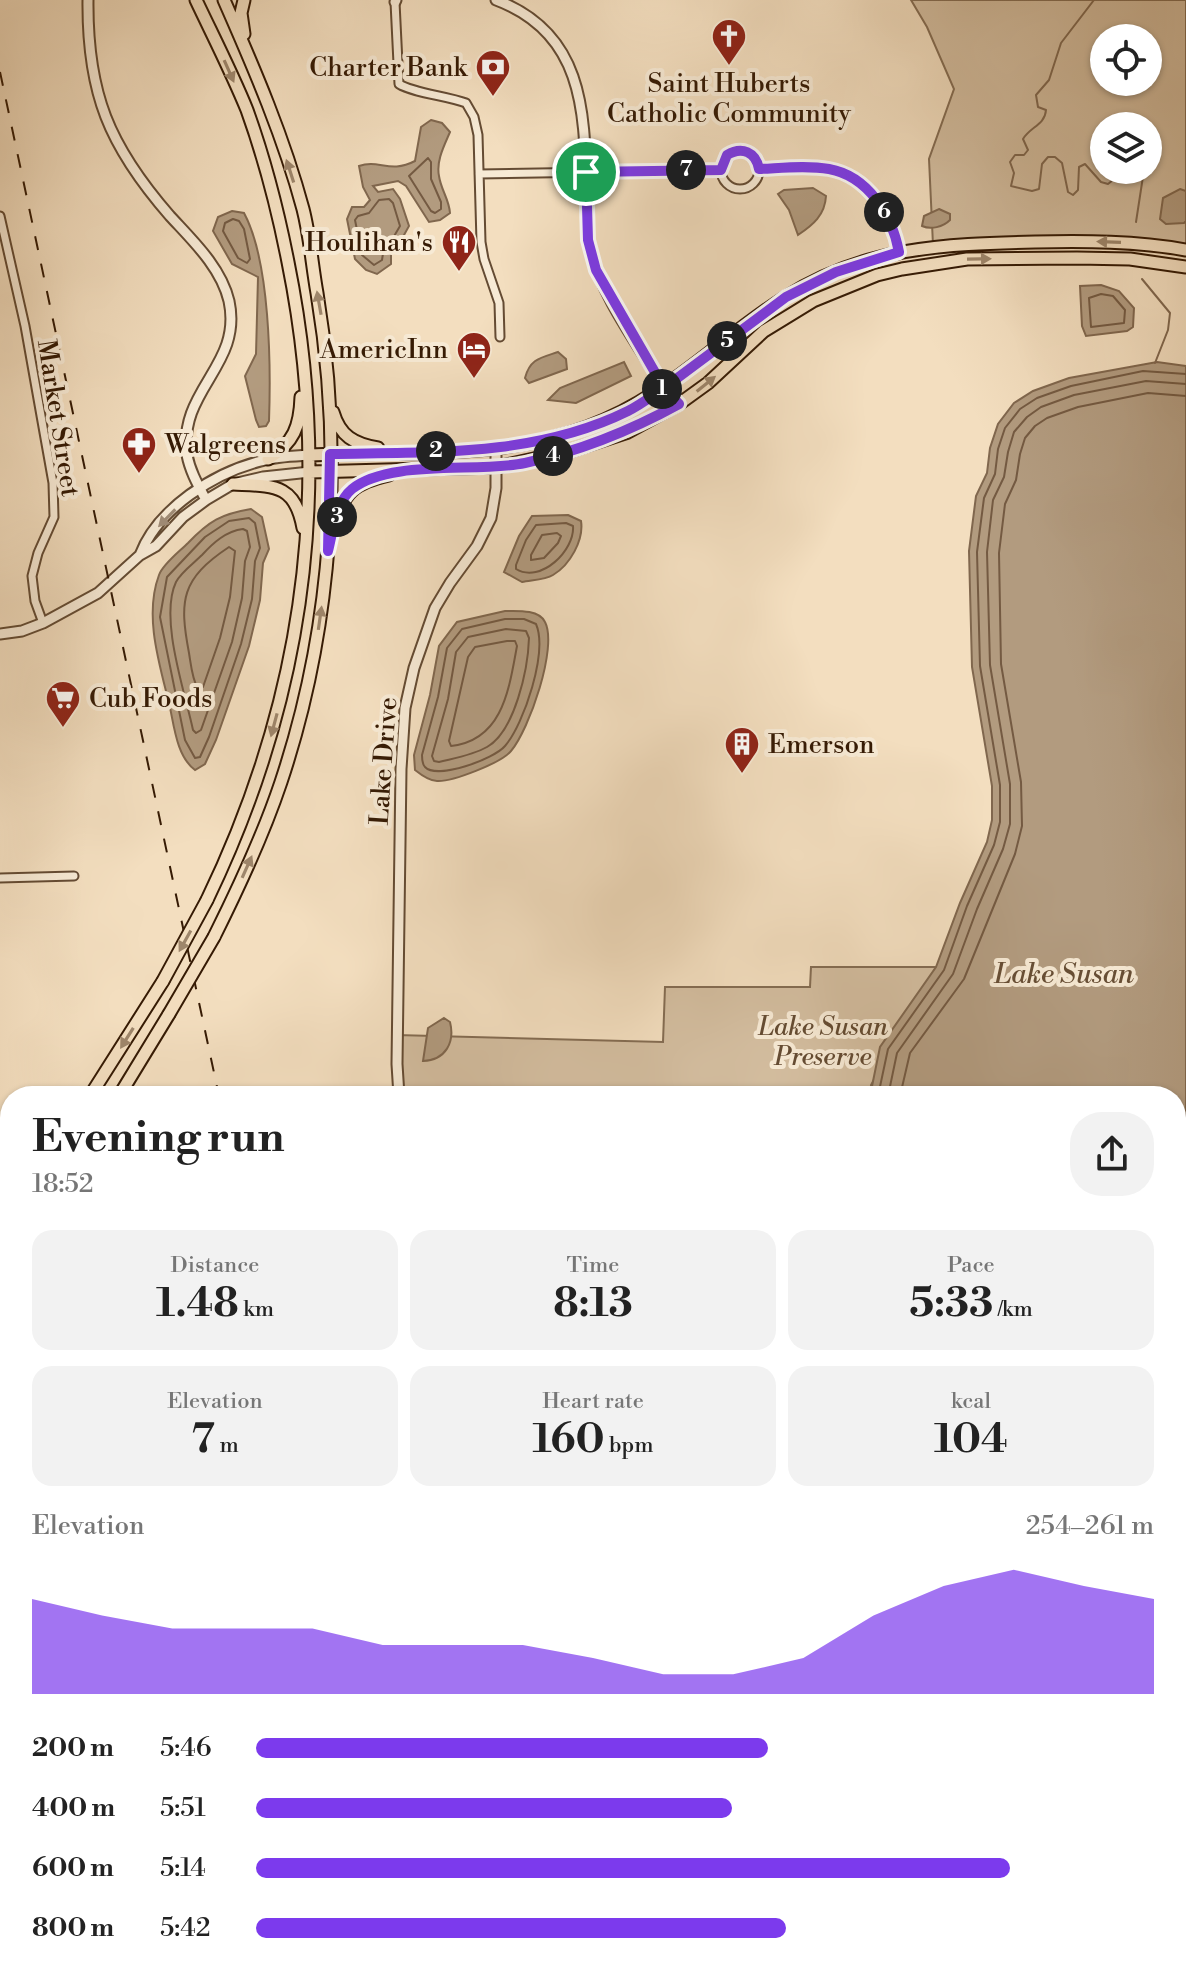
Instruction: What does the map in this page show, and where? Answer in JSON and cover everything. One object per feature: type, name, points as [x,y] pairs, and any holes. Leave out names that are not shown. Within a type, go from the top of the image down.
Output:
[{"type":"main road","points":[[96,1086],[163,981],[207,900],[245,815],[275,723],[298,617],[305,553],[311,455],[297,304],[275,199],[246,110],[196,0]]},
{"type":"main road","points":[[125,1086],[214,937],[257,844],[289,757],[313,656],[328,551],[328,385],[324,332],[303,211],[270,111],[224,0]]},
{"type":"main road","points":[[244,0],[241,18],[248,54]]},
{"type":"main road","points":[[311,455],[496,449],[585,428],[629,410],[664,388],[786,297],[836,272],[899,252],[933,245],[1078,241],[1186,250]]},
{"type":"main road","points":[[310,472],[497,467],[570,451],[619,435],[679,404],[708,383],[764,331],[798,310],[837,290],[902,269],[967,259],[1077,258],[1130,259],[1186,267]]},
{"type":"main road","points":[[268,459],[292,439],[299,425],[303,357]]},
{"type":"main road","points":[[328,385],[334,417],[343,434],[359,444],[398,452]]},
{"type":"main road","points":[[328,551],[340,507],[350,490],[374,478],[411,469]]},
{"type":"main road","points":[[233,484],[269,486],[291,496],[302,521],[305,553]]},
{"type":"street","points":[[88,0],[93,75],[101,107],[116,143],[147,190],[204,254],[223,283],[229,299],[231,330],[227,347],[222,360],[197,396],[190,411],[187,432],[187,455],[206,500]]},
{"type":"street","points":[[496,0],[512,2],[540,26],[569,65],[583,105],[588,240],[596,270],[664,388],[679,404]]},
{"type":"street","points":[[396,1],[399,84],[466,103],[474,117],[478,135],[481,242],[499,303],[500,337]]},
{"type":"street","points":[[739,150],[751,154],[757,160],[759,169],[753,184],[738,189],[723,180],[721,170],[727,155],[739,150]]},
{"type":"street","points":[[759,169],[831,169],[861,182],[884,211],[899,252]]},
{"type":"street","points":[[479,174],[721,170]]},
{"type":"street","name":"Market Street","points":[[0,216],[25,326],[53,483],[54,517],[38,553],[32,576],[35,601],[43,623]]},
{"type":"street","name":"Lake Drive","points":[[398,1086],[401,769],[405,708],[414,668],[435,608],[477,546],[491,518],[496,488],[496,449]]},
{"type":"street","points":[[140,555],[146,541],[166,517],[200,488],[242,467],[268,459],[311,455]]},
{"type":"street","points":[[0,634],[22,631],[80,605],[109,586],[140,555],[156,546],[183,517],[233,484],[310,472]]},
{"type":"street","points":[[0,878],[74,876]]},
{"type":"green space","points":[[911,0],[1186,0],[1186,250],[1141,244],[933,245],[929,159],[954,89],[927,27]]},
{"type":"green space","name":"Lake Susan Preserve","points":[[811,967],[936,967],[871,1086],[399,1086],[397,1035],[663,1042],[665,987],[810,987]]},
{"type":"water","points":[[431,120],[442,123],[450,132],[438,170],[450,213],[440,220],[429,222],[406,186],[398,181],[373,186],[378,192],[393,189],[400,199],[409,226],[399,244],[391,251],[391,264],[377,274],[366,270],[355,259],[347,219],[352,207],[364,207],[370,200],[363,187],[359,166],[399,166],[415,161],[421,127]]},
{"type":"water","points":[[813,188],[826,196],[823,209],[813,223],[798,235],[789,210],[778,194],[784,190]]},
{"type":"water","points":[[1180,189],[1186,191],[1186,221],[1166,224],[1160,219],[1163,198]]},
{"type":"water","points":[[939,209],[950,214],[950,220],[937,227],[922,226],[924,216]]},
{"type":"water","points":[[232,211],[244,213],[253,233],[264,285],[269,343],[269,421],[266,426],[259,427],[245,376],[256,354],[258,277],[232,264],[213,231],[218,217]]},
{"type":"water","points":[[1101,285],[1119,291],[1134,308],[1133,327],[1127,331],[1086,336],[1082,326],[1080,286]]},
{"type":"water","points":[[558,352],[566,359],[567,369],[529,383],[525,378],[533,363]]},
{"type":"water","points":[[624,362],[631,376],[576,403],[548,400],[560,388]]},
{"type":"water","name":"Lake Susan","points":[[1157,362],[1186,366],[1186,1086],[872,1086],[880,1047],[936,967],[987,842],[992,820],[992,786],[972,667],[969,551],[976,496],[987,473],[990,448],[998,424],[1014,403],[1033,391],[1069,378]]},
{"type":"water","points":[[251,509],[262,517],[269,549],[263,563],[260,600],[249,646],[216,740],[205,764],[195,770],[180,748],[161,672],[153,623],[155,590],[164,567],[202,529],[223,516]]},
{"type":"water","points":[[568,515],[581,521],[580,536],[574,551],[559,571],[546,578],[522,582],[504,572],[519,536],[532,516]]},
{"type":"water","points":[[505,611],[538,615],[545,622],[548,634],[545,668],[526,726],[511,751],[497,761],[453,778],[428,779],[415,770],[414,755],[439,646],[457,622]]},
{"type":"water","points":[[444,1018],[450,1022],[450,1043],[438,1057],[423,1061],[428,1028]]},
{"type":"waterway","points":[[1090,170],[1085,164],[1079,167],[1078,190],[1073,195],[1068,192],[1062,163],[1055,157],[1048,157],[1042,164],[1039,189],[1032,191],[1011,186],[1014,173],[1010,162],[1015,155],[1024,155],[1028,150],[1023,139],[1045,115],[1046,110],[1038,107],[1036,95],[1049,80],[1061,43],[1094,0]]},
{"type":"waterway","points":[[1136,222],[1142,184]]},
{"type":"waterway","points":[[1142,279],[1170,313],[1168,330],[1155,363]]},
{"type":"railway","points":[[0,72],[217,1086]]},
{"type":"place","name":"Saint Huberts Catholic Community","points":[[729,67]]},
{"type":"place","name":"Charter Bank","points":[[493,98]]},
{"type":"place","name":"Houlihan's","points":[[459,273]]},
{"type":"place","name":"AmericInn","points":[[474,380]]},
{"type":"place","name":"Walgreens","points":[[139,475]]},
{"type":"place","name":"Cub Foods","points":[[63,729]]},
{"type":"place","name":"Emerson","points":[[742,775]]},
{"type":"route","points":[[586,172],[588,240],[596,270],[664,388],[629,410],[585,428],[513,447],[330,454],[328,551],[340,507],[346,494],[356,486],[411,469],[497,467],[525,463],[628,432],[679,404],[664,388],[758,315],[814,281],[899,252],[884,211],[874,195],[861,182],[831,169],[759,169],[757,160],[751,154],[739,150],[727,155],[721,170],[586,172]]}]
